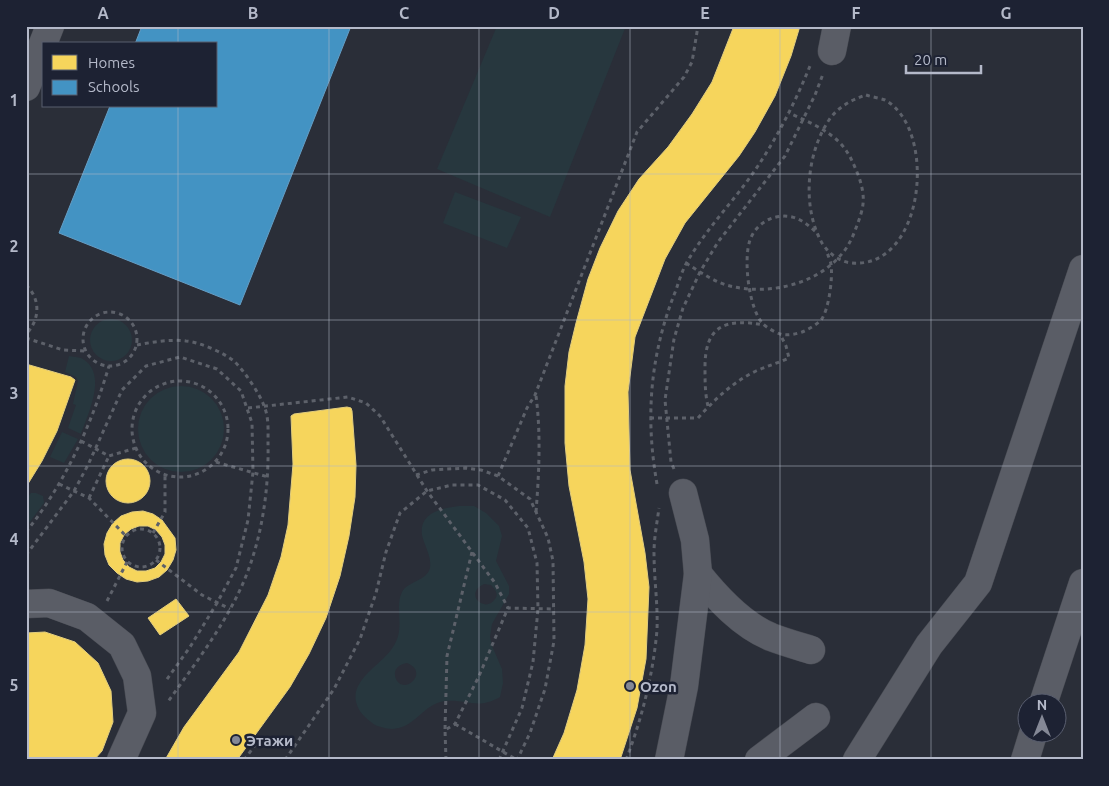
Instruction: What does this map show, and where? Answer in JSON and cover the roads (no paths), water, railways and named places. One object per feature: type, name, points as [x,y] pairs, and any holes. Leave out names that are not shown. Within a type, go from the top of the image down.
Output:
[{"type":"street","points":[[44,42],[50,26]]},
{"type":"street","points":[[26,87],[42,46]]},
{"type":"street","points":[[857,760],[930,646],[978,584],[1083,269]]},
{"type":"street","points":[[669,760],[684,686],[698,574],[695,540],[671,492]]},
{"type":"street","points":[[698,574],[713,592],[738,616],[770,636],[811,650]]},
{"type":"street","points":[[1046,694],[1083,583]]},
{"type":"street","points":[[26,604],[49,603],[87,617],[96,622],[122,645],[154,709],[121,760]]},
{"type":"street","points":[[759,760],[816,717]]},
{"type":"street","points":[[1025,760],[1030,744]]},
{"type":"place","name":"Ozon","points":[[630,686]]},
{"type":"place","name":"Этажи","points":[[236,740]]}]
